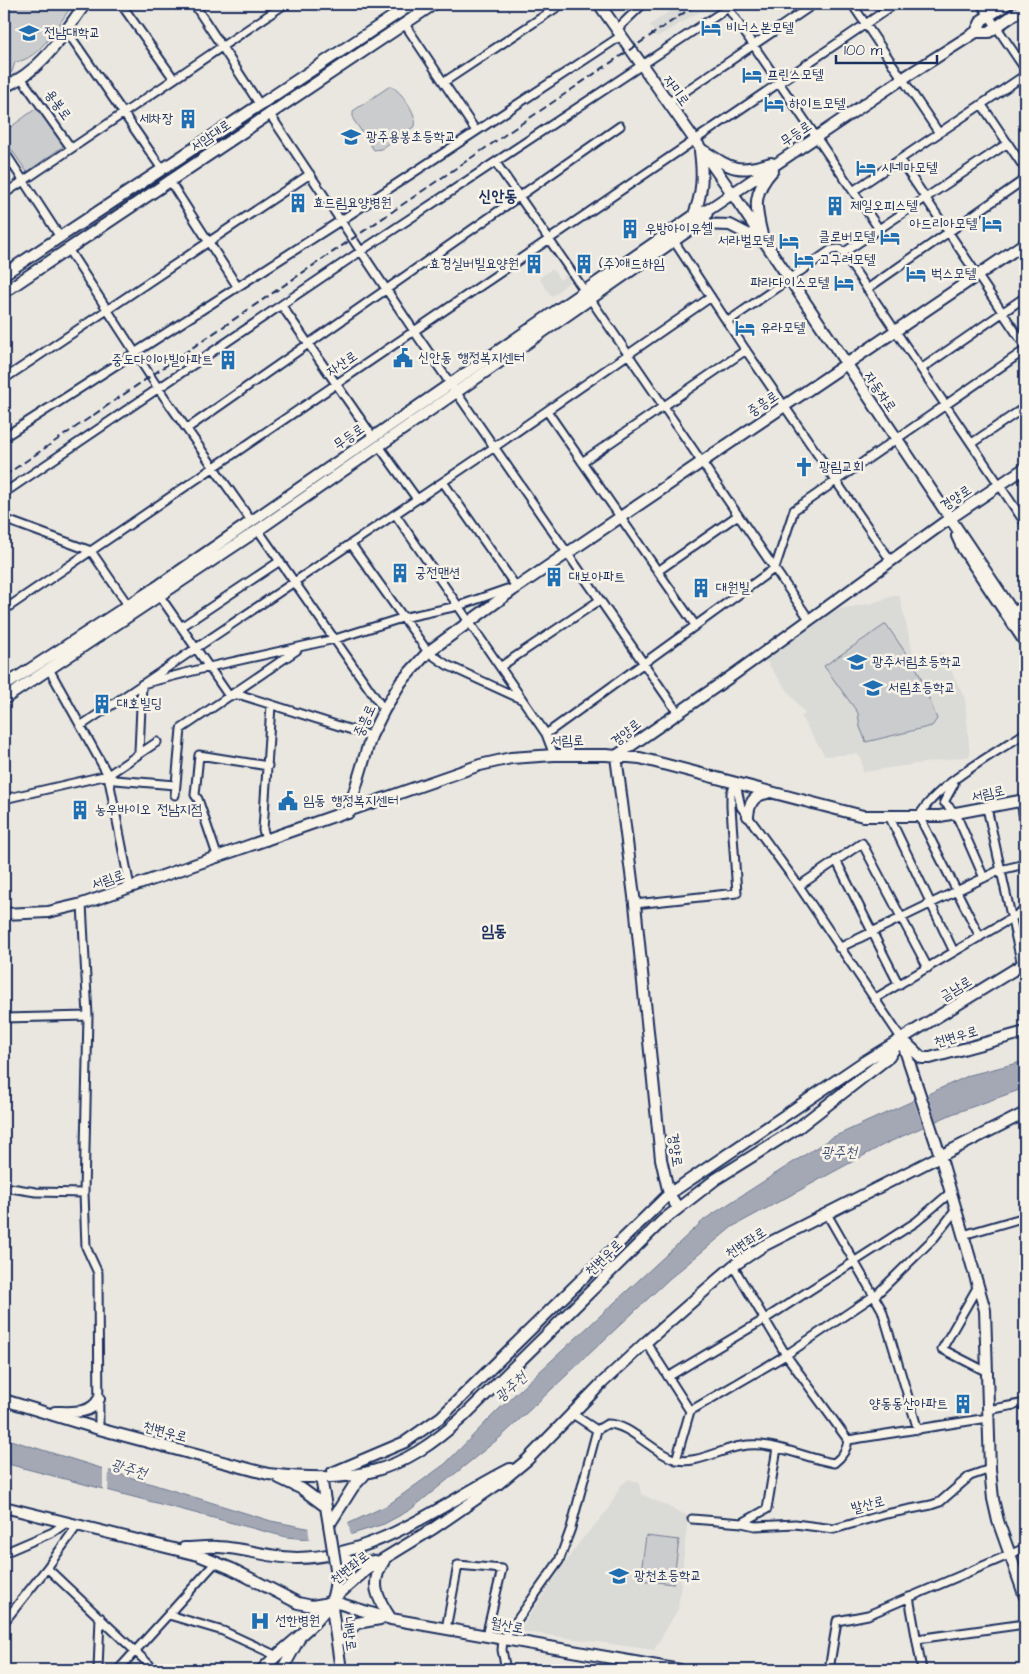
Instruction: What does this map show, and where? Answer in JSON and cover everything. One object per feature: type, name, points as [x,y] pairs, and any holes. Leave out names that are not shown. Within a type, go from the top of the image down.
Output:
[{"type":"street","points":[[4,86],[22,79],[43,60],[85,4]]},
{"type":"street","points":[[121,4],[174,79]]},
{"type":"street","points":[[194,4],[260,104]]},
{"type":"street","points":[[4,194],[285,4]]},
{"type":"street","points":[[390,4],[396,14]]},
{"type":"street","name":"서암대로","points":[[4,274],[412,4]]},
{"type":"street","name":"서암대로","points":[[4,292],[434,4]]},
{"type":"street","points":[[444,82],[562,4]]},
{"type":"street","name":"자미로","points":[[599,4],[732,193]]},
{"type":"street","points":[[4,437],[476,131],[619,32],[643,4]]},
{"type":"street","points":[[668,103],[814,4]]},
{"type":"street","points":[[852,4],[940,133]]},
{"type":"street","name":"자산로","points":[[4,610],[549,239],[697,144],[779,83],[895,4]]},
{"type":"street","points":[[981,4],[1025,69]]},
{"type":"street","name":"무등로","points":[[453,387],[591,300],[674,240],[708,210],[902,79],[976,32],[982,20],[1007,4]]},
{"type":"street","points":[[4,493],[361,251],[731,6],[779,83],[879,230]]},
{"type":"street","name":"무등로","points":[[976,32],[989,32],[1025,7]]},
{"type":"street","points":[[404,23],[476,131]]},
{"type":"street","points":[[66,30],[162,169]]},
{"type":"street","points":[[853,191],[1025,76]]},
{"type":"street","name":"용봉로","points":[[22,79],[72,148]]},
{"type":"street","points":[[982,105],[1025,169]]},
{"type":"street","points":[[269,113],[414,331],[496,446],[678,713]]},
{"type":"street","points":[[188,428],[620,126]]},
{"type":"street","points":[[843,253],[1008,143]]},
{"type":"street","points":[[697,144],[725,164],[740,170],[750,169],[783,159]]},
{"type":"street","points":[[697,144],[703,178],[696,220],[730,225],[764,243]]},
{"type":"street","points":[[4,151],[60,237]]},
{"type":"street","points":[[764,243],[756,211],[756,199],[768,176],[783,159]]},
{"type":"street","points":[[900,160],[1025,346]]},
{"type":"street","points":[[496,163],[584,290]]},
{"type":"street","points":[[4,379],[310,174]]},
{"type":"street","points":[[867,289],[1025,179]]},
{"type":"street","points":[[169,180],[237,286]]},
{"type":"street","name":"자동차로","points":[[732,193],[895,439],[1025,630]]},
{"type":"street","name":"무등로","points":[[4,699],[159,595],[453,387],[584,290],[696,220]]},
{"type":"street","points":[[674,240],[727,322],[891,561]]},
{"type":"street","name":"중흥로","points":[[348,812],[371,736],[384,710],[402,682],[428,652],[620,517],[1025,243]]},
{"type":"street","points":[[68,249],[158,388],[188,428],[213,467],[384,710]]},
{"type":"street","points":[[727,322],[831,250],[839,249],[1025,522]]},
{"type":"street","points":[[82,725],[496,446],[711,297]]},
{"type":"street","points":[[921,369],[1025,297]]},
{"type":"street","points":[[591,300],[810,619]]},
{"type":"street","points":[[282,306],[376,441]]},
{"type":"street","points":[[582,462],[746,350]]},
{"type":"street","points":[[546,734],[774,568],[794,510],[1025,350]]},
{"type":"street","points":[[972,443],[1025,407]]},
{"type":"street","points":[[547,411],[695,626]]},
{"type":"street","name":"무등로","points":[[376,441],[417,499]]},
{"type":"street","name":"경양로","points":[[678,1208],[669,1194],[662,1160],[636,904],[616,756],[949,519],[1025,468]]},
{"type":"street","points":[[443,482],[482,537],[515,589]]},
{"type":"street","points":[[395,514],[546,734],[554,755]]},
{"type":"street","points":[[658,571],[738,515]]},
{"type":"street","points":[[4,519],[91,551],[128,605]]},
{"type":"street","name":"자동차로","points":[[949,519],[963,549],[1025,642]]},
{"type":"street","name":"무등로","points":[[4,686],[128,605],[255,526]]},
{"type":"street","points":[[351,544],[428,652],[447,665],[522,699]]},
{"type":"street","points":[[181,627],[280,561]]},
{"type":"street","points":[[142,684],[335,639],[402,618],[458,606],[507,589],[515,589]]},
{"type":"street","points":[[159,595],[229,696]]},
{"type":"street","points":[[500,667],[600,600]]},
{"type":"street","points":[[1014,612],[1025,604]]},
{"type":"street","points":[[175,795],[181,728],[302,647]]},
{"type":"street","points":[[48,669],[82,725],[108,775],[130,887]]},
{"type":"street","points":[[139,752],[142,684]]},
{"type":"street","points":[[229,696],[241,695],[371,736]]},
{"type":"street","points":[[267,841],[264,830],[271,705]]},
{"type":"street","points":[[980,937],[958,890],[919,816],[933,797],[1025,733]]},
{"type":"street","points":[[4,799],[108,775],[139,752],[157,742]]},
{"type":"street","points":[[218,858],[198,798],[195,795],[199,755],[268,766]]},
{"type":"street","name":"서림로","points":[[4,914],[48,912],[82,904],[267,841],[480,765],[511,758],[554,755],[640,758],[681,767],[769,793],[863,816],[890,818],[956,814],[1023,800]]},
{"type":"street","points":[[108,775],[115,780],[175,785]]},
{"type":"street","points":[[956,814],[946,806],[944,800],[958,779]]},
{"type":"street","points":[[736,784],[739,803],[799,886],[901,1038],[940,1155],[985,1310],[990,1469],[995,1509],[1025,1597]]},
{"type":"street","points":[[636,904],[738,894],[731,806],[731,793],[736,784]]},
{"type":"street","points":[[748,816],[752,801],[760,795],[769,793]]},
{"type":"street","points":[[1023,800],[1025,825]]},
{"type":"street","points":[[988,808],[1010,918],[1024,964]]},
{"type":"street","name":"서림로","points":[[956,814],[984,878]]},
{"type":"street","points":[[890,818],[954,952]]},
{"type":"street","points":[[799,886],[862,844],[928,968]]},
{"type":"street","points":[[836,860],[899,985]]},
{"type":"street","points":[[839,948],[1000,870],[1025,864]]},
{"type":"street","points":[[82,904],[88,1016],[84,1193],[86,1247],[98,1273],[99,1429]]},
{"type":"street","points":[[874,999],[1025,910]]},
{"type":"street","name":"금남로","points":[[901,1038],[1024,964]]},
{"type":"street","points":[[4,1018],[88,1016]]},
{"type":"street","name":"천변우로","points":[[901,1038],[922,1058],[930,1058],[1025,1032]]},
{"type":"street","name":"천변우로","points":[[321,1477],[355,1465],[405,1442],[441,1417],[669,1194],[901,1038]]},
{"type":"street","name":"천변우로","points":[[4,1400],[99,1429],[268,1474],[321,1477],[366,1473],[402,1462],[441,1437],[662,1221],[716,1179],[807,1121],[889,1057],[901,1038]]},
{"type":"street","name":"천변좌로","points":[[4,1507],[173,1549],[216,1562],[298,1603],[312,1606],[331,1601],[353,1580],[477,1500],[527,1460],[571,1413],[646,1342],[733,1266],[764,1246],[1025,1113]]},
{"type":"street","points":[[4,1187],[36,1192],[84,1193]]},
{"type":"street","points":[[668,1377],[765,1319],[916,1222],[950,1193]]},
{"type":"street","points":[[676,1460],[690,1411],[786,1355],[874,1296],[922,1251],[955,1210]]},
{"type":"street","points":[[827,1214],[882,1310],[918,1430]]},
{"type":"street","points":[[963,1235],[1025,1217]]},
{"type":"street","points":[[506,1670],[502,1650],[503,1640],[559,1561],[571,1528],[597,1430],[607,1424],[619,1426],[656,1451],[676,1460],[700,1457],[739,1446],[762,1445],[834,1463],[842,1456],[848,1446],[848,1440],[786,1355],[733,1266]]},
{"type":"street","points":[[978,1285],[942,1349],[987,1372]]},
{"type":"street","points":[[646,1342],[690,1411]]},
{"type":"street","points":[[46,1413],[86,1411],[94,1407],[99,1399]]},
{"type":"street","points":[[848,1440],[918,1430],[988,1414],[1025,1402]]},
{"type":"street","points":[[571,1413],[597,1430]]},
{"type":"street","points":[[742,1523],[769,1506],[777,1448]]},
{"type":"street","name":"천변좌로","points":[[173,1549],[218,1547],[278,1557],[297,1558],[315,1557],[356,1548],[430,1515],[527,1460]]},
{"type":"street","name":"발산로","points":[[692,1519],[742,1523],[755,1526],[796,1524],[834,1529],[886,1514],[940,1502],[970,1476],[990,1469]]},
{"type":"street","points":[[329,1525],[353,1487],[366,1473]]},
{"type":"street","points":[[268,1474],[287,1481],[325,1506]]},
{"type":"street","points":[[262,1670],[275,1655],[300,1636],[331,1601],[337,1575],[321,1477]]},
{"type":"street","points":[[4,1553],[53,1532],[66,1523]]},
{"type":"street","points":[[4,1622],[47,1568],[77,1526]]},
{"type":"street","points":[[829,1670],[838,1621],[868,1615],[1025,1548]]},
{"type":"street","points":[[334,1556],[348,1562],[366,1563],[386,1558]]},
{"type":"street","points":[[337,1642],[357,1623],[368,1620],[390,1619],[376,1594],[374,1585],[378,1571],[386,1558]]},
{"type":"street","points":[[118,1670],[216,1562]]},
{"type":"street","points":[[446,1629],[458,1565],[502,1569],[486,1636]]},
{"type":"street","points":[[47,1568],[156,1670]]},
{"type":"street","points":[[909,1597],[922,1670]]},
{"type":"street","name":"월산로","points":[[331,1601],[390,1619],[486,1636],[621,1665],[680,1670]]},
{"type":"street","name":"내방로","points":[[331,1601],[341,1670]]},
{"type":"street","points":[[169,1615],[223,1631],[275,1655]]},
{"type":"street","points":[[98,1670],[100,1617]]},
{"type":"street","points":[[917,1639],[1025,1624]]},
{"type":"street","points":[[282,1670],[300,1636]]},
{"type":"shaded area","name":"전남대학교","points":[[4,4],[46,4],[48,6],[50,4],[73,4],[41,48],[24,60],[15,62],[12,72],[4,76]]},
{"type":"shaded area","points":[[680,4],[713,4],[657,37],[650,25]]},
{"type":"shaded area","points":[[390,86],[399,92],[408,103],[414,116],[415,126],[381,149],[374,150],[353,119],[353,111]]},
{"type":"shaded area","points":[[38,107],[65,145],[27,172],[4,139],[4,132]]},
{"type":"shaded area","points":[[552,269],[560,280],[566,275],[570,281],[552,297],[539,278]]},
{"type":"shaded area","name":"서림초등학교","points":[[899,594],[915,662],[942,652],[965,699],[970,756],[863,772],[861,757],[856,754],[825,756],[801,717],[805,714],[763,657],[826,611],[870,604]]},
{"type":"shaded area","points":[[886,624],[918,671],[937,719],[932,726],[866,742],[860,727],[858,713],[824,666]]},
{"type":"shaded area","name":"광천초등학교","points":[[629,1479],[639,1483],[641,1494],[688,1516],[678,1609],[654,1650],[519,1631],[578,1544],[607,1511],[621,1485]]},
{"type":"shaded area","points":[[646,1536],[679,1540],[673,1584],[640,1580]]},
{"type":"water","name":"광주천","points":[[1025,1061],[1025,1088],[952,1114],[885,1144],[732,1227],[669,1279],[503,1435],[410,1510],[384,1524],[330,1541],[286,1537],[4,1463],[4,1438],[271,1521],[325,1530],[339,1528],[388,1505],[445,1464],[498,1410],[705,1219],[831,1138],[970,1075]]},
{"type":"pier","points":[[927,1092],[937,1124],[924,1130],[913,1098]]},
{"type":"pier","points":[[103,1467],[109,1468],[108,1494],[103,1493]]},
{"type":"pier","points":[[348,1522],[351,1537],[330,1544],[310,1542],[308,1526],[325,1528]]},
{"type":"railway","points":[[4,476],[697,4]]},
{"type":"place","name":"비너스본모텔","points":[[711,28]]},
{"type":"place","name":"전남대학교","points":[[29,33]]},
{"type":"place","name":"프린스모텔","points":[[752,75]]},
{"type":"place","name":"하이트모텔","points":[[774,104]]},
{"type":"place","name":"세차장","points":[[188,119]]},
{"type":"place","name":"광주용봉초등학교","points":[[351,137]]},
{"type":"place","name":"시네마모텔","points":[[866,168]]},
{"type":"place","name":"효드림요양병원","points":[[298,203]]},
{"type":"place","name":"제일오피스텔","points":[[835,206]]},
{"type":"place","name":"아드리아모텔","points":[[992,224]]},
{"type":"place","name":"우방아이유쉘","points":[[630,229]]},
{"type":"place","name":"클로버모텔","points":[[890,237]]},
{"type":"place","name":"서라벌모텔","points":[[789,241]]},
{"type":"place","name":"고구려모텔","points":[[804,260]]},
{"type":"place","name":"효경실버빌요양원","points":[[534,264]]},
{"type":"place","name":"(주)애드하임","points":[[584,264]]},
{"type":"place","name":"벅스모텔","points":[[916,274]]},
{"type":"place","name":"파라다이스모텔","points":[[844,283]]},
{"type":"place","name":"유라모텔","points":[[745,328]]},
{"type":"place","name":"신안동 행정복지센터","points":[[403,358]]},
{"type":"place","name":"중도다이아빌아파트","points":[[228,360]]},
{"type":"place","name":"광림교회","points":[[804,467]]},
{"type":"place","name":"궁전맨션","points":[[400,573]]},
{"type":"place","name":"대보아파트","points":[[554,577]]},
{"type":"place","name":"대원빌","points":[[701,588]]},
{"type":"place","name":"광주서림초등학교","points":[[857,662]]},
{"type":"place","name":"서림초등학교","points":[[873,688]]},
{"type":"place","name":"대호빌딩","points":[[102,704]]},
{"type":"place","name":"임동 행정복지센터","points":[[288,801]]},
{"type":"place","name":"농우바이오 전남지점","points":[[80,810]]},
{"type":"place","name":"양동동산아파트","points":[[963,1404]]},
{"type":"place","name":"광천초등학교","points":[[619,1576]]},
{"type":"place","name":"선한병원","points":[[260,1621]]},
{"type":"district","name":"신안동","points":[[498,196]]},
{"type":"district","name":"임동","points":[[494,931]]}]
